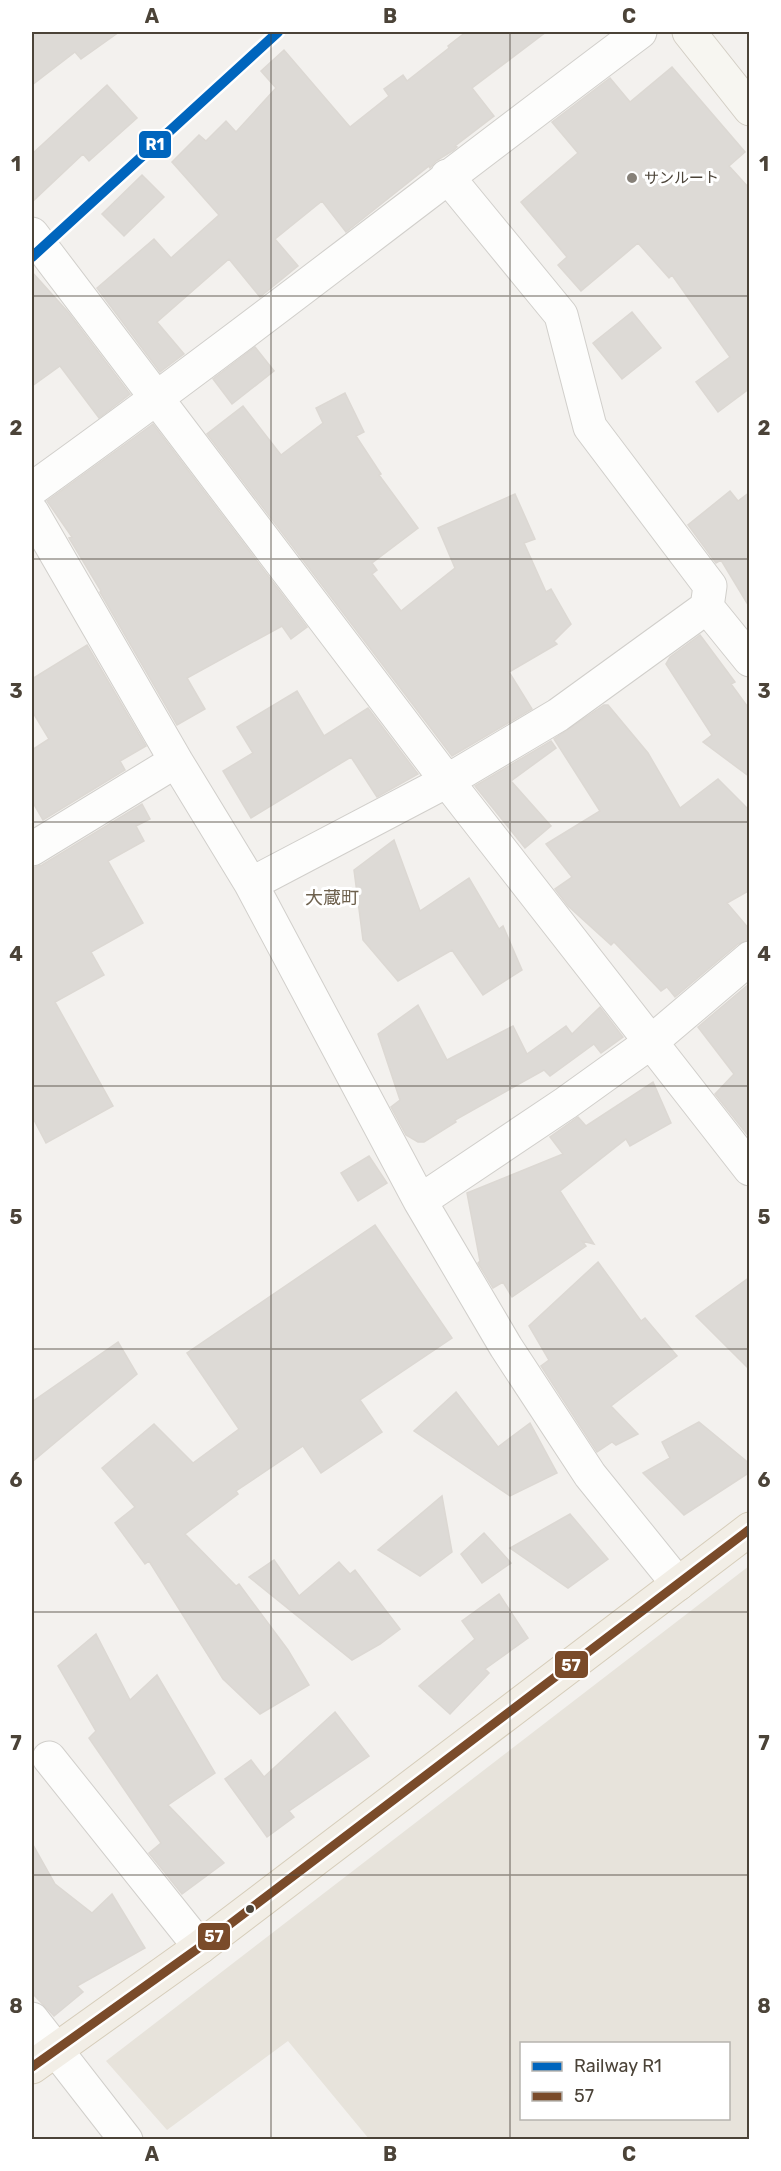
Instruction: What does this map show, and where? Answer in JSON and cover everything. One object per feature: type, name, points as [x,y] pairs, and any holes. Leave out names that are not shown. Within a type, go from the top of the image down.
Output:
[{"type":"main road","points":[[690,32],[750,109]]},
{"type":"main road","points":[[43,2058],[201,1947],[750,1529]]},
{"type":"street","points":[[32,489],[157,399],[447,176],[640,32]]},
{"type":"street","points":[[251,884],[447,781],[558,715],[707,607],[710,586],[590,427],[561,315],[447,176]]},
{"type":"street","points":[[32,234],[447,781],[750,1169]]},
{"type":"street","points":[[32,512],[176,762],[251,884],[420,1201],[506,1347],[590,1475],[678,1584]]},
{"type":"street","points":[[707,607],[750,660]]},
{"type":"street","points":[[32,849],[176,762]]},
{"type":"street","points":[[420,1201],[566,1103],[651,1042],[750,958]]},
{"type":"street","points":[[49,1758],[201,1947]]},
{"type":"street","points":[[32,2019],[43,2058],[126,2139]]},
{"type":"shaded area","points":[[749,1566],[749,2139],[369,2139],[288,2041],[167,2130],[106,2061]]},
{"type":"building","points":[[32,32],[119,32],[81,59],[75,52],[32,85]]},
{"type":"building","points":[[466,32],[546,32],[472,88],[494,116],[455,146],[457,147],[454,150],[436,161],[430,168],[429,166],[346,232],[322,201],[275,239],[298,266],[260,297],[229,259],[157,322],[184,354],[160,372],[97,288],[154,239],[171,258],[219,215],[172,162],[199,135],[206,141],[226,121],[236,132],[276,88],[261,71],[284,50],[350,127],[389,96],[384,89],[403,75],[407,81]]},
{"type":"building","name":"サンルート","points":[[672,67],[745,152],[729,166],[750,189],[750,388],[718,412],[696,382],[730,357],[672,275],[669,278],[638,243],[581,291],[558,265],[567,257],[521,202],[578,153],[552,122],[610,78],[630,102]]},
{"type":"building","points":[[107,85],[137,118],[89,161],[83,154],[32,202],[32,154]]},
{"type":"building","points":[[142,175],[164,197],[124,236],[102,214]]},
{"type":"building","points":[[32,272],[68,312],[130,394],[99,418],[60,366],[32,386]]},
{"type":"building","points":[[632,312],[661,348],[622,379],[593,343]]},
{"type":"building","points":[[255,347],[274,371],[232,404],[213,379]]},
{"type":"building","points":[[345,393],[364,432],[356,436],[381,474],[379,475],[418,528],[372,563],[377,570],[372,574],[401,611],[455,568],[438,528],[515,494],[535,539],[524,543],[546,592],[551,589],[571,624],[554,641],[557,644],[509,672],[532,709],[452,756],[207,434],[243,406],[281,455],[323,423],[316,408]]},
{"type":"building","points":[[153,424],[307,627],[291,639],[282,626],[187,678],[205,709],[177,725],[69,538],[72,537],[47,501]]},
{"type":"building","points":[[730,491],[738,501],[750,492],[750,608],[721,560],[716,563],[688,525]]},
{"type":"building","points":[[700,635],[735,682],[731,684],[750,710],[750,777],[703,742],[712,735],[666,664],[670,657]]},
{"type":"building","points":[[87,645],[146,746],[120,761],[125,770],[43,820],[32,801],[32,750],[49,739],[32,711],[32,679]]},
{"type":"building","points":[[297,691],[324,736],[368,708],[418,774],[377,797],[351,757],[251,818],[223,771],[253,753],[237,727]]},
{"type":"building","points":[[604,705],[608,705],[648,753],[680,808],[718,779],[750,811],[750,890],[727,903],[750,930],[750,940],[738,944],[675,997],[667,987],[661,991],[614,942],[611,945],[568,906],[555,889],[572,877],[546,844],[600,811],[554,739]]},
{"type":"building","points":[[551,741],[556,748],[511,781],[551,826],[525,848],[475,786]]},
{"type":"building","points":[[142,804],[150,819],[136,826],[144,841],[108,861],[143,923],[91,952],[104,975],[55,1002],[113,1106],[46,1143],[32,1116],[32,868],[42,865]]},
{"type":"building","points":[[394,840],[420,911],[469,878],[499,929],[503,926],[522,970],[483,995],[452,950],[398,981],[363,940],[354,870]]},
{"type":"building","points":[[750,983],[750,1138],[715,1094],[734,1074],[698,1027]]},
{"type":"building","points":[[418,1005],[447,1060],[513,1026],[527,1054],[566,1026],[572,1034],[600,1007],[623,1037],[601,1053],[594,1044],[550,1076],[544,1070],[455,1120],[456,1122],[424,1142],[418,1142],[406,1135],[391,1107],[400,1100],[378,1034]]},
{"type":"building","points":[[653,1082],[671,1123],[630,1146],[626,1139],[560,1191],[594,1244],[582,1241],[586,1246],[512,1297],[503,1282],[493,1288],[478,1263],[480,1261],[467,1193],[563,1154],[550,1137],[578,1117],[586,1126]]},
{"type":"building","points":[[369,1156],[387,1183],[358,1201],[341,1173]]},
{"type":"building","points":[[375,1225],[452,1338],[360,1400],[382,1432],[321,1473],[303,1446],[236,1491],[238,1494],[185,1534],[236,1586],[239,1584],[288,1650],[309,1685],[260,1714],[223,1679],[149,1561],[145,1564],[115,1523],[135,1507],[102,1468],[154,1424],[193,1463],[239,1429],[187,1353]]},
{"type":"building","points":[[598,1262],[641,1321],[645,1318],[677,1356],[611,1406],[638,1434],[616,1445],[612,1442],[597,1452],[541,1366],[549,1360],[529,1326]]},
{"type":"building","points":[[750,1277],[750,1370],[696,1316]]},
{"type":"building","points":[[118,1342],[137,1374],[32,1462],[32,1402]]},
{"type":"building","points":[[456,1392],[498,1447],[530,1423],[557,1473],[510,1496],[414,1431]]},
{"type":"building","points":[[699,1422],[750,1464],[750,1472],[684,1515],[643,1473],[670,1458],[662,1442]]},
{"type":"building","points":[[442,1496],[452,1552],[420,1576],[378,1550]]},
{"type":"building","points":[[570,1514],[608,1559],[568,1588],[510,1548]]},
{"type":"building","points":[[484,1533],[511,1563],[482,1583],[461,1554]]},
{"type":"building","points":[[274,1560],[299,1596],[339,1562],[350,1574],[355,1570],[400,1629],[352,1660],[249,1577]]},
{"type":"building","points":[[499,1594],[528,1638],[485,1669],[489,1673],[450,1714],[419,1686],[475,1639],[462,1621]]},
{"type":"building","points":[[96,1634],[130,1700],[157,1675],[215,1773],[168,1805],[224,1863],[182,1894],[149,1853],[161,1843],[89,1738],[96,1731],[58,1666]]},
{"type":"building","points":[[335,1712],[369,1756],[289,1811],[294,1817],[267,1837],[225,1779],[251,1760],[264,1777]]},
{"type":"building","points":[[32,1843],[55,1884],[92,1913],[112,1894],[145,1948],[77,1986],[83,1992],[54,2016],[32,1993]]},
{"type":"rail line","name":"R1","points":[[32,257],[278,32]]},
{"type":"transit line","name":"57","points":[[32,2067],[200,1947],[750,1529]]},
{"type":"place","name":"サンルート","points":[[632,178]]},
{"type":"district","name":"大蔵町","points":[[332,898]]}]
